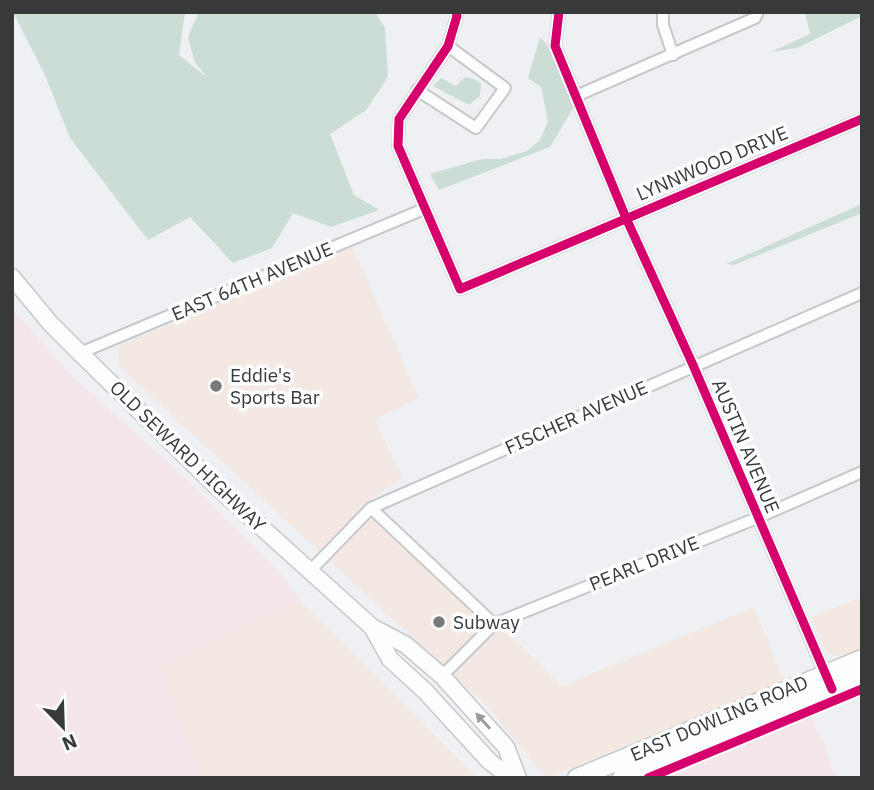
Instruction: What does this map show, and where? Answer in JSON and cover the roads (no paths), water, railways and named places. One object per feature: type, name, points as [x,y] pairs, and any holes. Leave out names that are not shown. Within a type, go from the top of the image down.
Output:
[{"type":"main road","name":"OLD SEWARD HIGHWAY","points":[[12,277],[50,323],[219,489],[372,627],[405,645],[442,676],[506,747],[518,778]]},
{"type":"main road","name":"OLD SEWARD HIGHWAY","points":[[372,627],[390,659],[425,691],[489,761],[511,778]]},
{"type":"main road","name":"EAST DOWLING ROAD","points":[[622,778],[828,681],[862,659]]},
{"type":"main road","name":"EAST DOWLING ROAD","points":[[577,778],[828,681],[862,677]]},
{"type":"street","points":[[424,209],[398,146],[399,119],[448,46],[456,12]]},
{"type":"street","name":"AUSTIN AVENUE","points":[[559,12],[555,46],[626,218],[693,365],[828,681]]},
{"type":"street","points":[[663,12],[663,25],[673,55]]},
{"type":"street","points":[[576,96],[755,18],[758,12]]},
{"type":"street","points":[[417,90],[476,128],[491,110],[505,88],[448,46]]},
{"type":"street","name":"LYNNWOOD DRIVE","points":[[424,209],[460,289],[862,119]]},
{"type":"street","name":"EAST 64TH AVENUE","points":[[80,353],[424,209]]},
{"type":"street","name":"FISCHER AVENUE","points":[[310,571],[371,508],[862,293]]},
{"type":"street","name":"PEARL DRIVE","points":[[442,676],[494,624],[757,518],[862,472]]},
{"type":"street","points":[[371,508],[494,624]]},
{"type":"place","name":"Eddie's Sports Bar","points":[[216,386]]},
{"type":"place","name":"Subway","points":[[439,622]]}]
